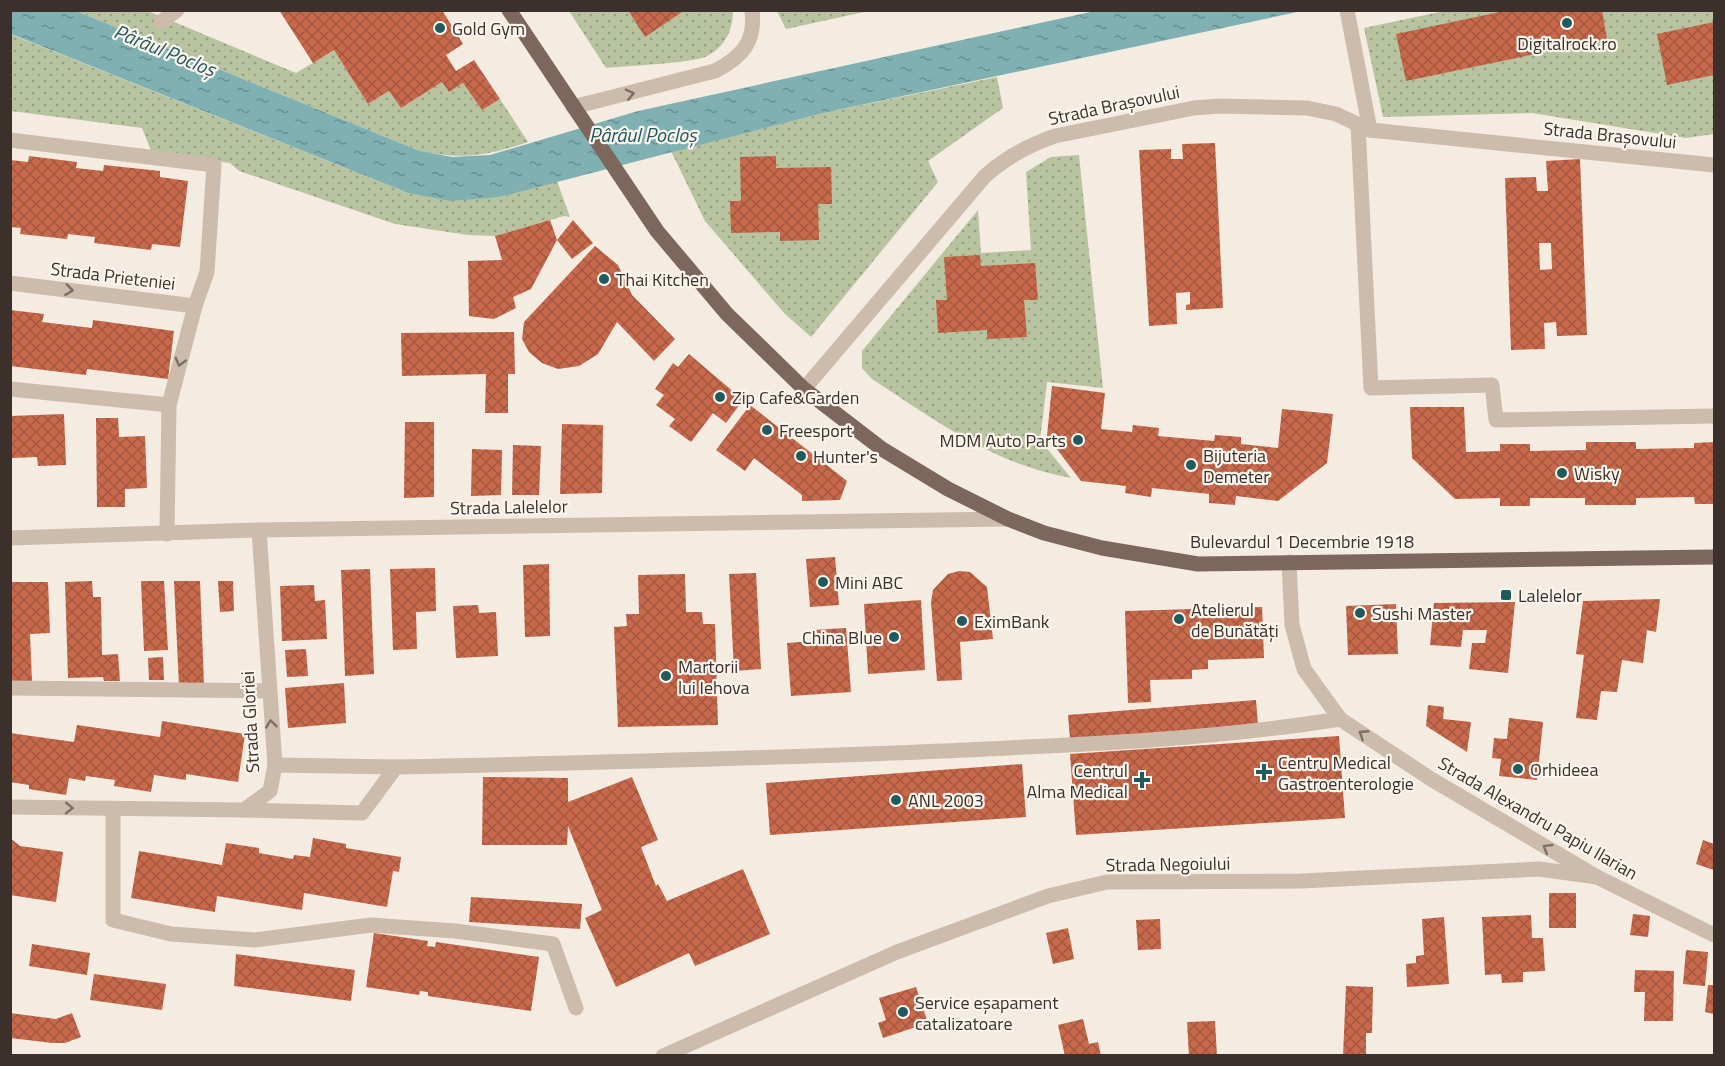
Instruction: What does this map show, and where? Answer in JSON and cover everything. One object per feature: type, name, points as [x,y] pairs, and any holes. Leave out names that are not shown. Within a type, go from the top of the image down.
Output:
[{"type":"main road","name":"Bulevardul 1 Decembrie 1918","points":[[509,10],[657,231],[726,314],[804,389],[882,449],[948,489],[1008,519],[1044,533],[1102,548],[1198,564],[1714,557]]},
{"type":"street","points":[[161,22],[177,10]]},
{"type":"street","points":[[573,107],[716,71],[736,60],[750,38],[752,10]]},
{"type":"street","points":[[1347,10],[1364,127],[1371,388],[1492,385],[1496,420],[1714,416]]},
{"type":"street","name":"Strada Brașovului","points":[[804,389],[985,176],[998,164],[1036,143],[1088,129],[1194,108],[1219,106],[1307,108],[1336,114],[1364,127],[1714,165]]},
{"type":"street","points":[[10,140],[214,165],[207,272],[195,306]]},
{"type":"street","name":"Strada Prieteniei","points":[[10,283],[195,306],[169,405],[167,534]]},
{"type":"street","points":[[10,389],[169,405]]},
{"type":"street","name":"Strada Lalelelor","points":[[10,538],[259,530],[1008,519]]},
{"type":"street","name":"Strada Gloriei","points":[[243,810],[270,791],[275,765],[268,691],[259,530]]},
{"type":"street","name":"Strada Alexandru Papiu Ilarian","points":[[1289,562],[1292,625],[1304,669],[1340,719],[1431,779],[1597,877],[1714,935]]},
{"type":"street","points":[[10,688],[268,691]]},
{"type":"street","points":[[275,765],[396,767],[737,760],[1041,746],[1282,729],[1340,719]]},
{"type":"street","points":[[10,807],[362,813],[396,767]]},
{"type":"street","points":[[112,809],[113,920],[171,934],[255,940],[371,926],[455,931],[553,944],[576,1008]]},
{"type":"street","name":"Strada Negoiului","points":[[663,1056],[897,952],[1047,896],[1107,882],[1302,881],[1539,869],[1597,877]]},
{"type":"green space","points":[[1449,10],[1714,11],[1714,134],[1686,138],[1532,113],[1383,117],[1364,28]]},
{"type":"green space","points":[[76,11],[148,11],[296,73],[334,50],[368,104],[389,91],[401,108],[442,82],[449,92],[463,83],[482,110],[500,99],[528,142],[500,151],[475,155],[462,156],[420,151]]},
{"type":"green space","points":[[569,11],[733,11],[727,37],[719,48],[707,56],[675,62],[606,68]]},
{"type":"green space","points":[[777,11],[869,11],[786,29]]},
{"type":"green space","points":[[10,34],[408,193],[499,197],[557,181],[570,217],[564,216],[495,236],[468,235],[395,224],[239,171],[230,163],[152,153],[142,128],[11,111]]},
{"type":"green space","points":[[997,77],[1003,108],[928,161],[938,182],[811,337],[784,313],[705,221],[671,151],[823,113]]},
{"type":"green space","points":[[1079,155],[1103,388],[1047,382],[1040,440],[1071,478],[1017,463],[991,452],[943,425],[872,379],[862,368],[862,351],[978,210],[981,253],[1031,250],[1026,172],[1051,157]]},
{"type":"water","name":"Pârâul Pocloș","points":[[10,11],[76,11],[420,151],[452,157],[490,155],[638,111],[1095,11],[1302,11],[823,113],[499,197],[451,201],[408,193],[11,34]]},
{"type":"building","points":[[279,10],[442,10],[463,44],[446,55],[456,71],[474,60],[500,99],[482,110],[463,83],[449,92],[442,82],[401,108],[389,91],[368,104],[334,50],[313,63]]},
{"type":"building","points":[[628,10],[685,10],[645,37]]},
{"type":"building","points":[[1509,10],[1602,10],[1607,39],[1406,81],[1396,34]]},
{"type":"building","points":[[1714,22],[1714,75],[1667,85],[1657,34]]},
{"type":"building","points":[[1215,143],[1223,308],[1186,310],[1186,305],[1190,304],[1190,292],[1176,293],[1177,324],[1149,326],[1139,150],[1171,149],[1171,159],[1183,159],[1182,144]]},
{"type":"building","points":[[29,156],[77,162],[76,168],[103,171],[104,165],[160,171],[160,177],[188,181],[180,247],[152,244],[151,250],[94,243],[95,237],[68,234],[67,239],[20,234],[21,228],[10,227],[10,160],[28,162]]},
{"type":"building","points":[[776,156],[776,168],[831,167],[832,204],[818,204],[819,240],[780,241],[780,232],[731,233],[730,201],[741,201],[740,157]]},
{"type":"building","points":[[1580,159],[1587,335],[1557,336],[1556,322],[1544,323],[1545,349],[1511,350],[1505,178],[1536,177],[1537,191],[1548,191],[1546,161]],"holes":[[[1539,243],[1551,243],[1552,269],[1540,270]]]},
{"type":"building","points":[[550,220],[557,240],[531,289],[513,297],[516,308],[494,319],[469,316],[468,261],[502,260],[495,236]]},
{"type":"building","points":[[573,220],[593,243],[572,259],[557,240]]},
{"type":"building","points":[[595,246],[618,265],[632,295],[675,339],[654,361],[617,322],[598,354],[579,366],[558,369],[542,363],[529,352],[522,339],[524,322]]},
{"type":"building","points":[[980,255],[981,266],[1035,263],[1038,300],[1024,300],[1027,337],[987,339],[987,330],[938,333],[936,300],[947,300],[944,257]]},
{"type":"building","points":[[10,310],[44,314],[42,322],[92,328],[93,320],[174,331],[168,379],[87,369],[86,375],[10,366]]},
{"type":"building","points":[[514,332],[515,374],[508,374],[508,413],[485,413],[486,374],[402,376],[401,333]]},
{"type":"building","points":[[689,354],[743,400],[726,423],[713,413],[691,442],[669,426],[675,419],[656,405],[664,395],[655,389],[673,363],[678,367]]},
{"type":"building","points":[[1052,386],[1105,393],[1101,429],[1132,432],[1133,425],[1159,428],[1158,436],[1214,441],[1215,435],[1241,437],[1241,444],[1278,448],[1282,409],[1333,414],[1327,463],[1278,501],[1236,496],[1235,505],[1209,503],[1209,494],[1152,488],[1151,497],[1125,493],[1126,486],[1081,481],[1047,436]]},
{"type":"building","points":[[750,405],[847,481],[840,500],[802,501],[802,495],[754,458],[745,471],[716,450]]},
{"type":"building","points":[[1410,407],[1464,407],[1466,452],[1500,451],[1500,444],[1530,444],[1530,451],[1586,450],[1586,442],[1636,442],[1636,449],[1694,448],[1694,443],[1714,442],[1714,504],[1695,504],[1694,497],[1636,498],[1636,505],[1585,505],[1585,498],[1530,498],[1530,506],[1500,506],[1500,498],[1455,499],[1412,458]]},
{"type":"building","points":[[64,414],[66,465],[38,466],[37,457],[12,458],[10,416]]},
{"type":"building","points":[[96,418],[118,418],[119,437],[145,436],[147,488],[125,489],[125,507],[97,507]]},
{"type":"building","points":[[405,422],[434,422],[434,497],[404,498]]},
{"type":"building","points":[[562,424],[603,425],[602,493],[560,494]]},
{"type":"building","points":[[513,445],[541,446],[539,495],[512,495]]},
{"type":"building","points":[[472,449],[502,450],[501,495],[471,496]]},
{"type":"building","name":"Mini ABC","points":[[835,557],[839,605],[810,607],[806,559]]},
{"type":"building","points":[[549,564],[550,636],[525,637],[523,565]]},
{"type":"building","points":[[435,568],[436,611],[416,612],[417,649],[393,650],[390,569]]},
{"type":"building","points":[[370,569],[374,674],[345,676],[341,570]]},
{"type":"building","name":"EximBank","points":[[959,571],[970,572],[987,587],[993,639],[960,642],[962,680],[937,681],[931,602],[933,590],[948,574]]},
{"type":"building","points":[[756,573],[761,669],[734,671],[729,574]]},
{"type":"building","name":"Martorii lui Iehova","points":[[685,574],[686,612],[702,612],[703,624],[715,624],[718,725],[618,727],[614,627],[627,626],[626,614],[639,614],[638,575]]},
{"type":"building","points":[[92,581],[93,597],[101,597],[102,655],[118,654],[120,681],[104,681],[103,677],[68,678],[65,582]]},
{"type":"building","points":[[141,581],[164,581],[168,650],[144,651]]},
{"type":"building","points":[[174,581],[200,581],[204,685],[179,686]]},
{"type":"building","points":[[218,581],[233,581],[234,611],[220,612]]},
{"type":"building","points":[[10,582],[48,582],[50,633],[30,634],[32,682],[10,682]]},
{"type":"building","points":[[314,585],[315,601],[325,600],[327,639],[282,641],[280,586]]},
{"type":"building","points":[[1660,599],[1656,632],[1647,630],[1643,663],[1622,660],[1617,692],[1601,691],[1597,720],[1576,718],[1584,655],[1576,654],[1583,601]]},
{"type":"building","name":"China Blue","points":[[921,600],[925,670],[868,674],[864,604]]},
{"type":"building","points":[[1515,602],[1508,673],[1469,669],[1472,643],[1485,643],[1487,630],[1463,630],[1461,647],[1430,645],[1434,603]]},
{"type":"building","points":[[1396,604],[1398,654],[1348,655],[1346,606]]},
{"type":"building","points":[[478,605],[479,613],[496,612],[498,656],[456,658],[453,606]]},
{"type":"building","points":[[1262,607],[1264,658],[1208,660],[1208,669],[1192,670],[1192,679],[1150,680],[1151,702],[1128,703],[1125,611]]},
{"type":"building","points":[[846,628],[851,692],[791,696],[787,643],[814,641],[813,630]]},
{"type":"building","points":[[306,649],[308,676],[287,677],[285,650]]},
{"type":"building","points":[[163,657],[164,680],[149,680],[148,658]]},
{"type":"building","points":[[344,683],[346,723],[288,728],[285,688]]},
{"type":"building","points":[[1256,700],[1258,725],[1070,739],[1068,715]]},
{"type":"building","points":[[1428,705],[1444,707],[1443,719],[1471,722],[1467,752],[1426,726]]},
{"type":"building","points":[[1509,718],[1543,722],[1537,780],[1499,776],[1501,759],[1492,758],[1494,738],[1507,739]]},
{"type":"building","points":[[162,721],[245,734],[238,782],[186,774],[186,780],[154,775],[151,792],[114,786],[115,780],[86,776],[85,781],[69,778],[66,795],[29,789],[29,785],[10,782],[10,733],[74,742],[77,725],[160,737]]},
{"type":"building","points":[[1339,736],[1345,818],[1076,835],[1070,754]]},
{"type":"building","name":"ANL 2003","points":[[1022,764],[1026,817],[770,835],[766,783]]},
{"type":"building","points":[[483,777],[568,778],[568,802],[632,777],[658,840],[641,847],[656,886],[658,884],[667,901],[743,869],[770,934],[695,966],[689,953],[616,987],[585,918],[602,910],[568,826],[567,845],[482,845]]},
{"type":"building","points":[[10,838],[20,846],[63,852],[56,902],[10,895]]},
{"type":"building","points":[[313,838],[346,844],[346,848],[401,857],[399,872],[393,871],[387,907],[304,893],[302,910],[217,896],[215,912],[131,898],[139,851],[222,865],[226,843],[259,848],[259,853],[293,859],[294,855],[310,857]]},
{"type":"building","points":[[1703,840],[1714,844],[1714,870],[1696,864]]},
{"type":"building","points":[[1549,893],[1576,893],[1576,928],[1549,928]]},
{"type":"building","points":[[471,897],[582,904],[580,929],[469,922]]},
{"type":"building","points":[[1633,914],[1650,916],[1648,937],[1630,935]]},
{"type":"building","points":[[1531,915],[1532,938],[1543,938],[1545,971],[1523,972],[1523,982],[1502,983],[1501,974],[1485,975],[1482,917]]},
{"type":"building","points":[[1444,917],[1449,984],[1407,987],[1406,964],[1416,963],[1416,956],[1424,955],[1422,919]]},
{"type":"building","points":[[1160,919],[1161,949],[1138,950],[1136,920]]},
{"type":"building","points":[[1068,928],[1074,959],[1053,964],[1046,933]]},
{"type":"building","points":[[374,933],[428,941],[427,946],[435,947],[436,942],[539,957],[531,1011],[428,996],[428,992],[420,991],[419,995],[366,987]]},
{"type":"building","points":[[32,944],[90,953],[87,975],[29,966]]},
{"type":"building","points":[[1686,950],[1708,952],[1705,986],[1683,984]]},
{"type":"building","points":[[236,954],[355,970],[351,1001],[234,986]]},
{"type":"building","points":[[1635,970],[1674,971],[1673,1021],[1644,1021],[1645,992],[1634,992]]},
{"type":"building","points":[[94,974],[166,984],[162,1010],[90,1000]]},
{"type":"building","points":[[1708,985],[1714,985],[1714,1014],[1705,1012]]},
{"type":"building","points":[[1346,986],[1373,987],[1372,1033],[1366,1033],[1366,1056],[1343,1056]]},
{"type":"building","points":[[916,987],[928,1023],[883,1038],[878,1023],[886,1020],[879,998]]},
{"type":"building","points":[[10,1013],[56,1019],[72,1013],[81,1037],[65,1043],[10,1038]]},
{"type":"building","points":[[1083,1019],[1089,1044],[1098,1042],[1101,1056],[1065,1056],[1058,1025]]},
{"type":"building","points":[[1215,1021],[1217,1056],[1189,1056],[1187,1022]]},
{"type":"place","name":"Digitalrock.ro","points":[[1567,23]]},
{"type":"place","name":"Gold Gym","points":[[440,28]]},
{"type":"place","name":"Thai Kitchen","points":[[604,279]]},
{"type":"place","name":"Zip Cafe&Garden","points":[[720,397]]},
{"type":"place","name":"Freesport","points":[[767,430]]},
{"type":"place","name":"MDM Auto Parts","points":[[1078,440]]},
{"type":"place","name":"Hunter's","points":[[801,456]]},
{"type":"place","name":"Bijuteria Demeter","points":[[1191,465]]},
{"type":"place","name":"Wisky","points":[[1562,473]]},
{"type":"place","name":"Mini ABC","points":[[823,582]]},
{"type":"place","name":"Lalelelor","points":[[1506,595]]},
{"type":"place","name":"Sushi Master","points":[[1360,613]]},
{"type":"place","name":"Atelierul de Bunătăți","points":[[1179,619]]},
{"type":"place","name":"EximBank","points":[[962,621]]},
{"type":"place","name":"China Blue","points":[[894,637]]},
{"type":"place","name":"Martorii lui Iehova","points":[[666,676]]},
{"type":"place","name":"Orhideea","points":[[1518,769]]},
{"type":"place","name":"Centru Medical Gastroenterologie","points":[[1264,772]]},
{"type":"place","name":"Centrul Alma Medical","points":[[1142,780]]},
{"type":"place","name":"ANL 2003","points":[[896,800]]},
{"type":"place","name":"Service eșapament catalizatoare","points":[[903,1012]]}]
